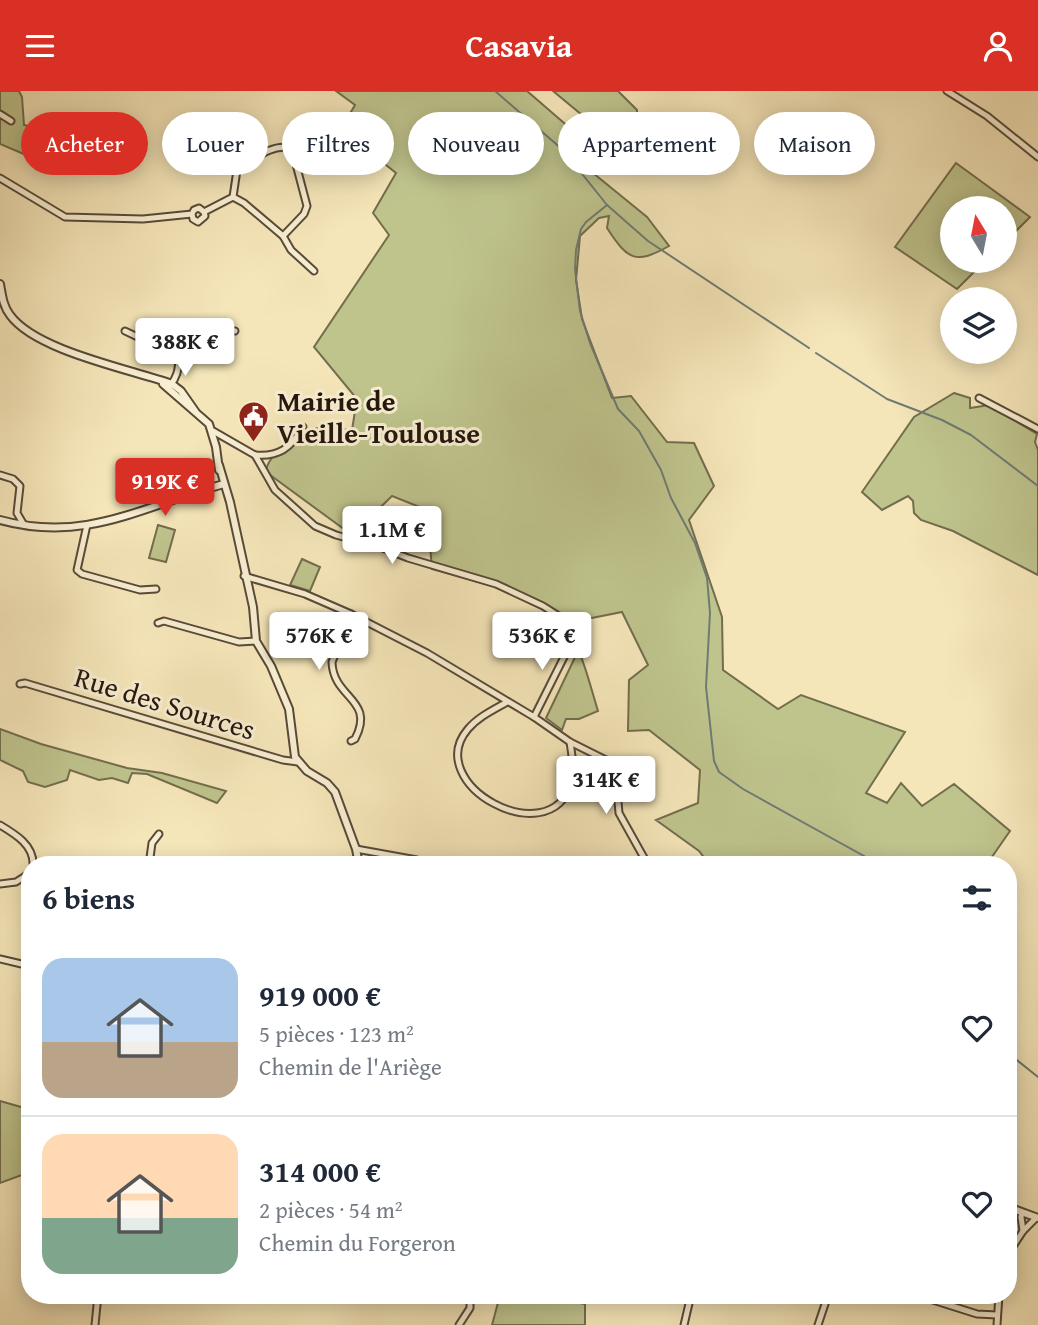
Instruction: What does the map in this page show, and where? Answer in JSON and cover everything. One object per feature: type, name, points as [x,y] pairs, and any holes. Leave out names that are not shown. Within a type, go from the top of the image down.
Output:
[{"type":"street","points":[[947,91],[986,116],[1038,157]]},
{"type":"street","points":[[0,114],[11,121]]},
{"type":"street","points":[[268,151],[284,146],[292,149],[307,206],[304,214],[283,236]]},
{"type":"street","points":[[233,197],[236,175]]},
{"type":"street","points":[[0,178],[65,217],[143,219],[192,214],[197,209],[204,212]]},
{"type":"street","points":[[204,212],[233,197]]},
{"type":"street","points":[[233,197],[283,236],[291,250],[314,271]]},
{"type":"street","points":[[192,214],[193,219],[198,222],[204,219],[204,212]]},
{"type":"street","points":[[0,284],[3,310],[17,323],[46,341],[86,358],[170,386],[209,424],[254,613],[254,641],[271,666],[289,709],[298,762],[335,792],[357,856]]},
{"type":"street","points":[[170,386],[179,372],[183,348],[189,343],[226,330],[235,331]]},
{"type":"street","points":[[125,331],[180,357]]},
{"type":"street","points":[[979,398],[1038,429]]},
{"type":"street","points":[[254,455],[279,453],[295,442],[303,427]]},
{"type":"street","points":[[213,432],[254,455],[275,490],[314,526],[496,584],[543,606],[569,624],[574,634],[573,639],[534,717]]},
{"type":"street","points":[[0,475],[13,479],[20,486],[17,513],[24,525]]},
{"type":"street","points":[[0,520],[24,525],[87,525],[127,517],[222,484]]},
{"type":"street","points":[[8,522],[17,513]]},
{"type":"street","points":[[87,525],[77,570],[82,574],[140,590],[156,589]]},
{"type":"street","points":[[244,576],[305,594],[351,614],[427,653],[534,717],[570,742],[613,765],[619,813],[643,856]]},
{"type":"street","points":[[351,614],[332,662],[338,685],[356,703],[362,716],[358,735],[351,741]]},
{"type":"street","points":[[158,623],[164,621],[239,642],[254,641]]},
{"type":"street","name":"Rue des Sources","points":[[20,684],[25,683],[283,760],[298,762]]},
{"type":"street","points":[[508,702],[480,718],[467,730],[459,750],[460,765],[467,781],[486,800],[502,809],[519,813],[535,813],[553,808],[565,796],[573,775],[570,742]]},
{"type":"street","points":[[0,825],[15,834],[33,856]]},
{"type":"street","points":[[150,856],[152,843],[159,834]]},
{"type":"street","points":[[356,849],[395,856]]},
{"type":"street","points":[[0,884],[16,883],[21,879]]},
{"type":"street","points":[[0,959],[21,964]]},
{"type":"street","points":[[1017,1211],[1037,1218],[1017,1240]]},
{"type":"street","points":[[1022,1213],[1023,1231]]},
{"type":"street","points":[[95,1325],[97,1304]]},
{"type":"street","points":[[459,1325],[470,1304]]},
{"type":"street","points":[[684,1325],[689,1304]]},
{"type":"street","points":[[818,1325],[825,1304]]},
{"type":"street","points":[[945,1304],[976,1314],[997,1315]]},
{"type":"street","points":[[997,1325],[998,1304]]},
{"type":"green space","points":[[0,91],[19,91],[23,112],[21,153],[0,144]]},
{"type":"green space","points":[[336,91],[527,91],[558,118],[558,175],[595,175],[647,217],[669,246],[648,256],[633,256],[621,247],[607,228],[609,216],[599,218],[580,236],[576,280],[582,319],[612,398],[631,396],[667,442],[694,443],[714,486],[689,520],[722,617],[723,670],[778,709],[801,695],[905,732],[866,793],[887,803],[901,783],[922,806],[954,784],[1010,831],[993,856],[703,856],[656,820],[698,803],[700,770],[649,730],[628,731],[629,680],[648,665],[622,612],[577,621],[493,586],[432,569],[427,510],[392,496],[352,535],[266,472],[278,451],[303,433],[318,428],[352,430],[357,399],[314,347],[389,235],[373,213],[396,173],[394,112],[351,112],[355,105]]},
{"type":"green space","points":[[553,91],[618,91],[637,110],[637,112],[578,112]]},
{"type":"green space","points":[[956,163],[1001,196],[940,196],[940,273],[973,273],[959,287],[954,287],[895,247]]},
{"type":"green space","points":[[1017,208],[1030,217],[1017,230]]},
{"type":"green space","points":[[954,393],[970,398],[970,408],[989,405],[1037,434],[1038,575],[953,531],[921,520],[914,513],[913,501],[908,496],[882,510],[862,492],[914,417]]},
{"type":"green space","points":[[158,525],[175,530],[166,562],[149,558]]},
{"type":"green space","points":[[302,559],[320,567],[310,591],[290,585]]},
{"type":"green space","points":[[578,651],[598,711],[579,719],[566,719],[562,730],[546,718]]},
{"type":"green space","points":[[0,729],[41,744],[127,768],[162,773],[226,791],[217,803],[147,774],[132,773],[128,783],[112,778],[99,780],[70,770],[67,780],[45,787],[28,782],[23,771],[0,760]]},
{"type":"green space","points":[[0,1101],[21,1107],[21,1175],[0,1183]]},
{"type":"green space","points":[[498,1304],[585,1304],[585,1325],[492,1325]]},
{"type":"waterway","points":[[495,91],[563,150],[607,205],[581,229],[575,269],[580,311],[590,343],[618,409],[639,431],[661,470],[671,498],[695,543],[707,578],[710,613],[706,687],[714,761],[719,772],[743,789],[864,856]]},
{"type":"waterway","points":[[607,205],[648,241],[809,348]]},
{"type":"waterway","points":[[816,353],[887,399],[942,420],[971,435],[1038,486]]},
{"type":"waterway","points":[[1017,1060],[1038,1077]]},
{"type":"place","name":"Mairie de Vieille-Toulouse","points":[[254,444]]}]
